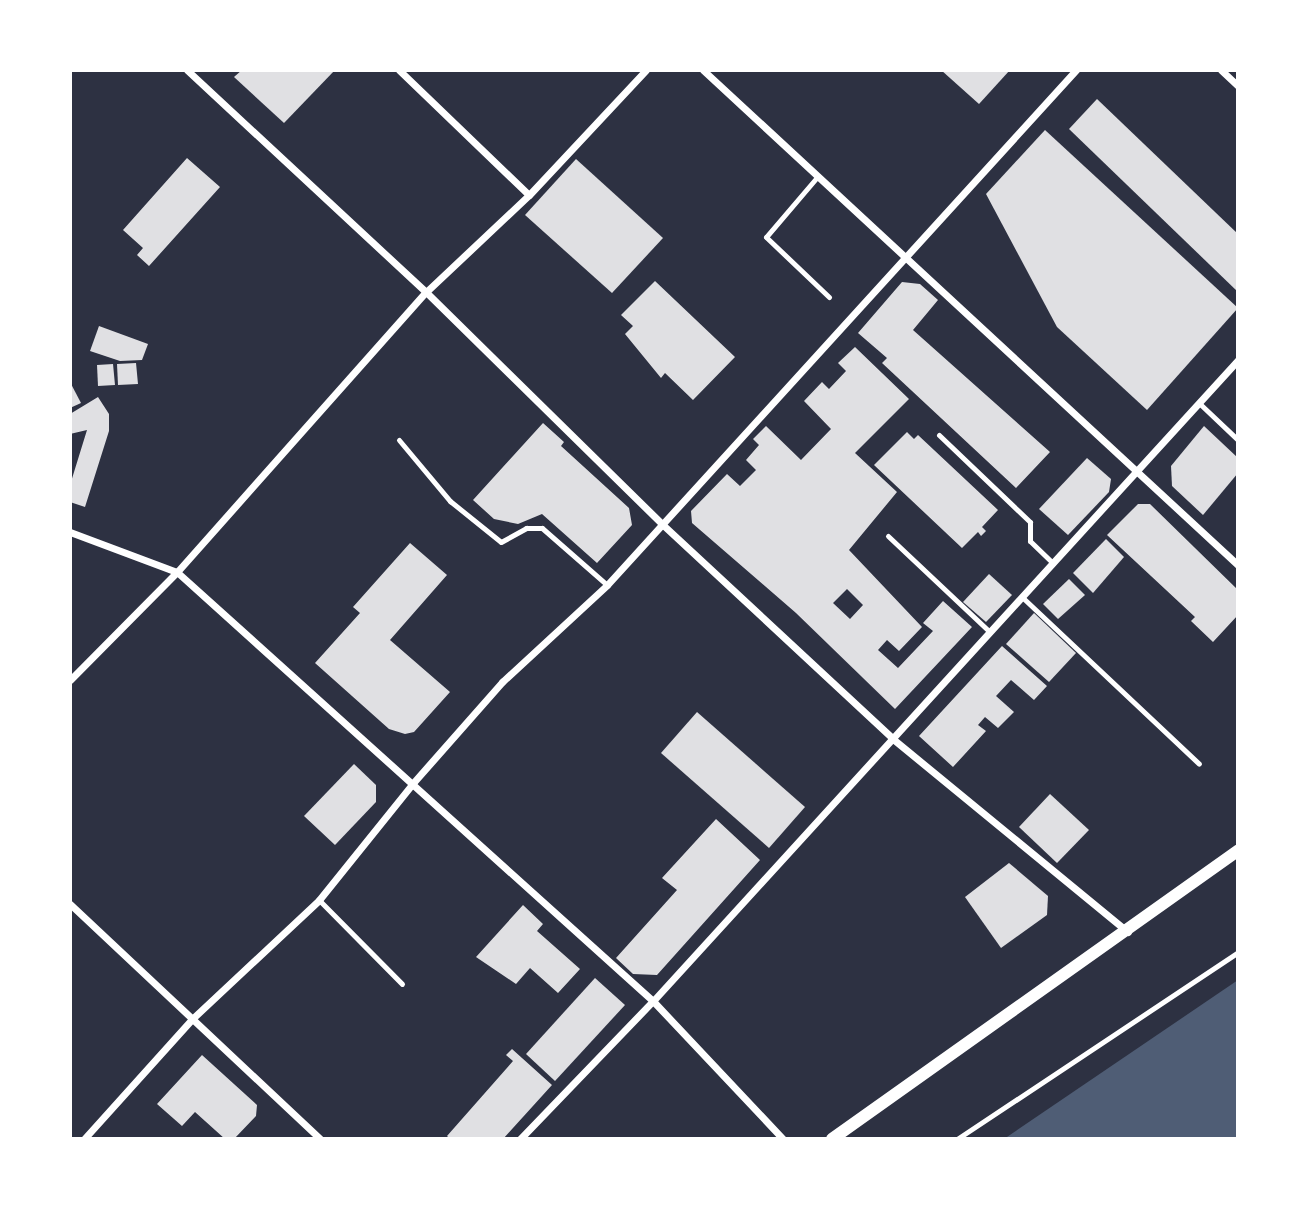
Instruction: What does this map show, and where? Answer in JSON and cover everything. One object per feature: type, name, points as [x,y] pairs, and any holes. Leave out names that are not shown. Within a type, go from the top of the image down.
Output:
[{"type":"street","points":[[187,70],[197,73],[426,292],[662,524],[893,738],[1128,933]]},
{"type":"street","points":[[399,70],[529,195]]},
{"type":"street","points":[[70,680],[177,572],[426,292],[529,195],[646,70]]},
{"type":"street","points":[[703,70],[1238,565]]},
{"type":"street","points":[[84,1139],[192,1019],[319,900],[413,783],[502,682],[607,584],[1076,70]]},
{"type":"street","points":[[1221,70],[1238,86]]},
{"type":"street","points":[[520,1139],[653,1000],[1238,360]]},
{"type":"street","points":[[70,532],[177,572],[653,1000],[783,1139]]},
{"type":"street","points":[[832,1139],[1128,933],[1238,850]]},
{"type":"street","points":[[70,904],[320,1139]]},
{"type":"lane","points":[[818,176],[766,237],[829,297]]},
{"type":"lane","points":[[1199,403],[1238,440]]},
{"type":"lane","points":[[939,435],[1030,522],[1030,541],[1053,563]]},
{"type":"lane","points":[[399,440],[450,501],[501,542],[526,528],[542,528],[607,584]]},
{"type":"lane","points":[[888,536],[990,632]]},
{"type":"lane","points":[[1022,597],[1199,764]]},
{"type":"lane","points":[[319,900],[402,984]]},
{"type":"lane","points":[[957,1139],[1238,952]]},
{"type":"water","points":[[1238,980],[1238,1139],[1004,1139]]},
{"type":"building","points":[[242,70],[335,70],[284,123],[234,77]]},
{"type":"building","points":[[941,70],[1010,70],[979,104]]},
{"type":"building","points":[[1097,99],[1238,234],[1238,292],[1069,129]]},
{"type":"building","points":[[1045,130],[1238,308],[1147,410],[1057,327],[986,194]]},
{"type":"building","points":[[187,158],[220,187],[149,266],[137,255],[143,248],[123,230]]},
{"type":"building","points":[[576,159],[663,238],[612,293],[525,215]]},
{"type":"building","points":[[655,281],[735,357],[693,400],[665,373],[661,378],[625,334],[633,326],[621,315]]},
{"type":"building","points":[[902,282],[920,284],[938,300],[913,330],[1050,452],[1016,488],[882,363],[887,358],[858,333]]},
{"type":"building","points":[[99,326],[148,344],[142,360],[120,361],[90,351]]},
{"type":"building","points":[[855,347],[909,399],[855,453],[897,492],[849,550],[922,627],[899,651],[887,640],[878,650],[898,668],[933,631],[923,623],[943,601],[972,627],[895,709],[796,613],[692,523],[691,511],[727,474],[740,486],[756,470],[746,460],[759,445],[753,439],[766,426],[801,460],[831,429],[804,401],[822,382],[829,389],[846,371],[838,363]],"holes":[[[847,589],[863,605],[850,619],[833,603]]]},
{"type":"building","points":[[136,363],[138,384],[118,385],[117,364]]},
{"type":"building","points":[[113,364],[115,385],[98,386],[97,365]]},
{"type":"building","points":[[70,382],[81,403],[70,408]]},
{"type":"building","points":[[98,397],[109,414],[109,431],[85,507],[70,502],[70,485],[87,430],[70,434],[70,414]]},
{"type":"building","points":[[543,423],[564,442],[561,446],[629,508],[632,525],[597,563],[542,514],[518,524],[494,519],[473,500]]},
{"type":"building","points":[[1204,426],[1238,458],[1238,473],[1203,515],[1172,486],[1171,466]]},
{"type":"building","points":[[907,432],[914,439],[918,435],[998,510],[982,527],[986,531],[981,536],[978,532],[962,548],[874,465]]},
{"type":"building","points":[[1087,458],[1111,479],[1109,492],[1068,535],[1039,509]]},
{"type":"building","points":[[1138,504],[1150,504],[1238,590],[1238,615],[1213,642],[1191,621],[1195,617],[1107,535]]},
{"type":"building","points":[[1106,539],[1124,557],[1093,593],[1073,573]]},
{"type":"building","points":[[410,543],[447,575],[390,640],[450,692],[414,732],[405,734],[389,729],[315,663],[360,613],[353,607]]},
{"type":"building","points":[[989,574],[1012,595],[986,622],[963,602]]},
{"type":"building","points":[[1069,579],[1085,595],[1058,619],[1043,604]]},
{"type":"building","points":[[1034,613],[1076,653],[1049,682],[1006,644]]},
{"type":"building","points":[[1002,646],[1047,686],[1034,700],[1011,680],[996,696],[1014,712],[998,728],[985,717],[978,725],[986,731],[953,767],[919,736]]},
{"type":"building","points":[[697,712],[805,807],[769,848],[661,753]]},
{"type":"building","points":[[354,764],[376,785],[376,802],[335,845],[304,816]]},
{"type":"building","points":[[1050,794],[1089,830],[1057,863],[1019,827]]},
{"type":"building","points":[[716,819],[760,860],[657,975],[633,974],[616,958],[677,890],[662,878]]},
{"type":"building","points":[[1009,863],[1048,896],[1047,915],[1001,948],[965,897]]},
{"type":"building","points":[[523,905],[543,924],[537,931],[580,969],[558,993],[530,968],[516,984],[476,957]]},
{"type":"building","points":[[595,978],[625,1005],[555,1081],[526,1054]]},
{"type":"building","points":[[512,1049],[552,1085],[503,1139],[450,1139],[447,1136],[513,1061],[506,1055]]},
{"type":"building","points":[[202,1055],[257,1105],[256,1116],[234,1139],[225,1139],[195,1112],[182,1126],[157,1104]]}]
